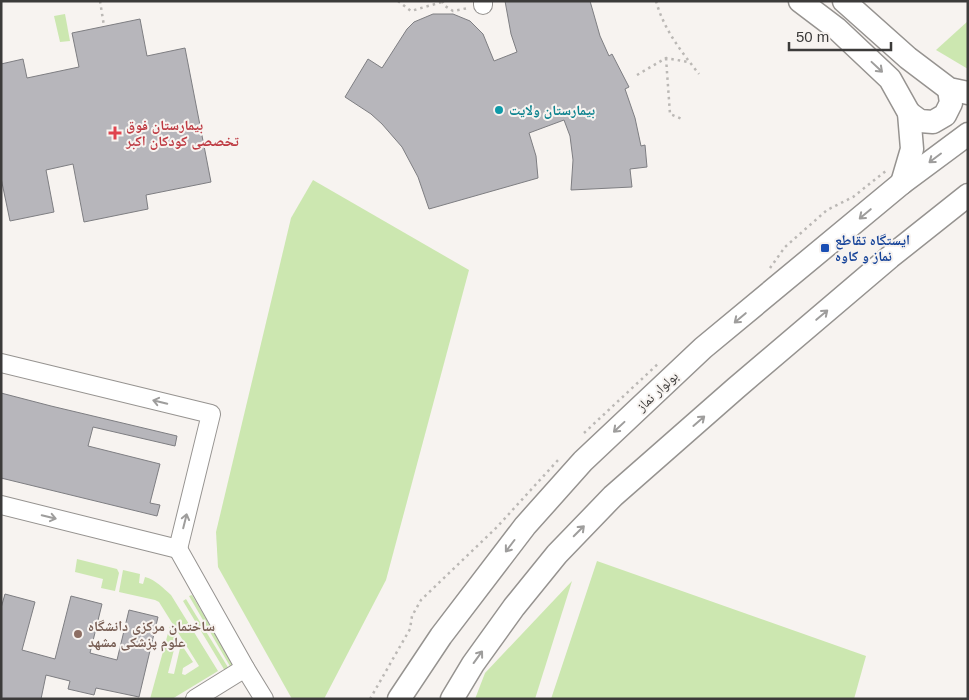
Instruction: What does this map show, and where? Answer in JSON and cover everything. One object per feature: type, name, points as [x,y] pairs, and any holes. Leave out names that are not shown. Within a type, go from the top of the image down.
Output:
[{"type":"main road","points":[[800,1],[837,29],[890,79],[909,113],[912,148],[898,174]]},
{"type":"main road","points":[[844,1],[908,58],[958,91],[945,115],[933,122],[920,121],[909,113]]},
{"type":"main road","name":"بولوار نماز","points":[[399,699],[441,636],[525,526],[583,461],[703,348],[898,174],[968,134]]},
{"type":"main road","points":[[452,699],[473,664],[526,592],[557,554],[613,496],[890,257],[968,195]]},
{"type":"lane","points":[[1,363],[211,414],[178,549],[264,699]]},
{"type":"lane","points":[[1,505],[178,549]]},
{"type":"lane","points":[[195,699],[245,668]]},
{"type":"path","points":[[100,1],[104,26]]},
{"type":"path","points":[[398,1],[410,11],[442,1],[444,6],[453,11],[483,3]]},
{"type":"path","points":[[656,1],[660,14],[676,46],[699,74]]},
{"type":"path","points":[[637,76],[666,58],[690,62]]},
{"type":"path","points":[[666,58],[670,114],[682,119]]},
{"type":"path","points":[[768,270],[785,247],[827,210],[898,174]]},
{"type":"path","points":[[583,434],[657,364],[664,360]]},
{"type":"path","points":[[370,699],[410,629],[412,616],[421,600],[497,527],[563,454]]},
{"type":"green space","points":[[65,14],[70,41],[60,42],[54,16]]},
{"type":"green space","points":[[968,21],[968,69],[936,50]]},
{"type":"green space","points":[[313,180],[469,270],[386,580],[324,699],[292,699],[218,567],[216,532],[291,218]]},
{"type":"green space","points":[[77,559],[117,569],[119,573],[115,591],[101,588],[103,579],[75,572]]},
{"type":"green space","points":[[597,561],[866,656],[854,699],[551,699]]},
{"type":"green space","points":[[123,570],[140,574],[139,583],[143,584],[145,577],[153,580],[171,595],[218,671],[172,699],[150,699],[170,626],[177,638],[168,673],[174,674],[181,644],[193,662],[183,668],[182,674],[185,675],[199,666],[159,602],[119,592]]},
{"type":"green space","points":[[572,581],[535,699],[475,699],[485,673]]},
{"type":"green space","points":[[192,595],[234,666],[231,668],[189,596]]},
{"type":"green space","points":[[186,599],[229,669],[225,671],[183,601]]},
{"type":"building","name":"بیمارستان ولایت","points":[[505,1],[590,1],[600,36],[609,56],[612,54],[629,87],[625,89],[635,118],[641,146],[645,145],[647,167],[630,169],[632,187],[571,190],[573,160],[570,136],[564,120],[529,133],[536,156],[538,178],[429,209],[418,177],[402,147],[371,114],[345,97],[368,59],[382,68],[407,29],[414,22],[433,14],[453,14],[470,21],[483,34],[494,61],[517,52],[511,34]]},
{"type":"building","points":[[140,19],[147,56],[185,48],[211,182],[146,195],[148,209],[84,222],[73,164],[46,170],[54,212],[10,221],[1,178],[1,64],[23,59],[27,78],[79,67],[72,33]]},
{"type":"building","points":[[1,393],[177,436],[175,446],[93,427],[88,446],[160,464],[150,503],[160,505],[157,516],[1,478]]},
{"type":"building","name":"ساختمان مرکزی دانشگاه علوم پزشکی مشهد","points":[[5,594],[35,602],[22,650],[55,659],[71,596],[102,604],[90,653],[117,660],[129,610],[158,617],[139,697],[96,688],[94,695],[68,689],[70,681],[46,675],[41,699],[1,699],[1,608]]},
{"type":"place","name":"بیمارستان ولایت","points":[[499,110]]},
{"type":"place","name":"بیمارستان فوق تخصصی کودکان اکبر","points":[[115,133]]},
{"type":"place","name":"ایستگاه تقاطع نماز و کاوه","points":[[825,248]]},
{"type":"place","name":"ساختمان مرکزی دانشگاه علوم پزشکی مشهد","points":[[78,634]]}]
